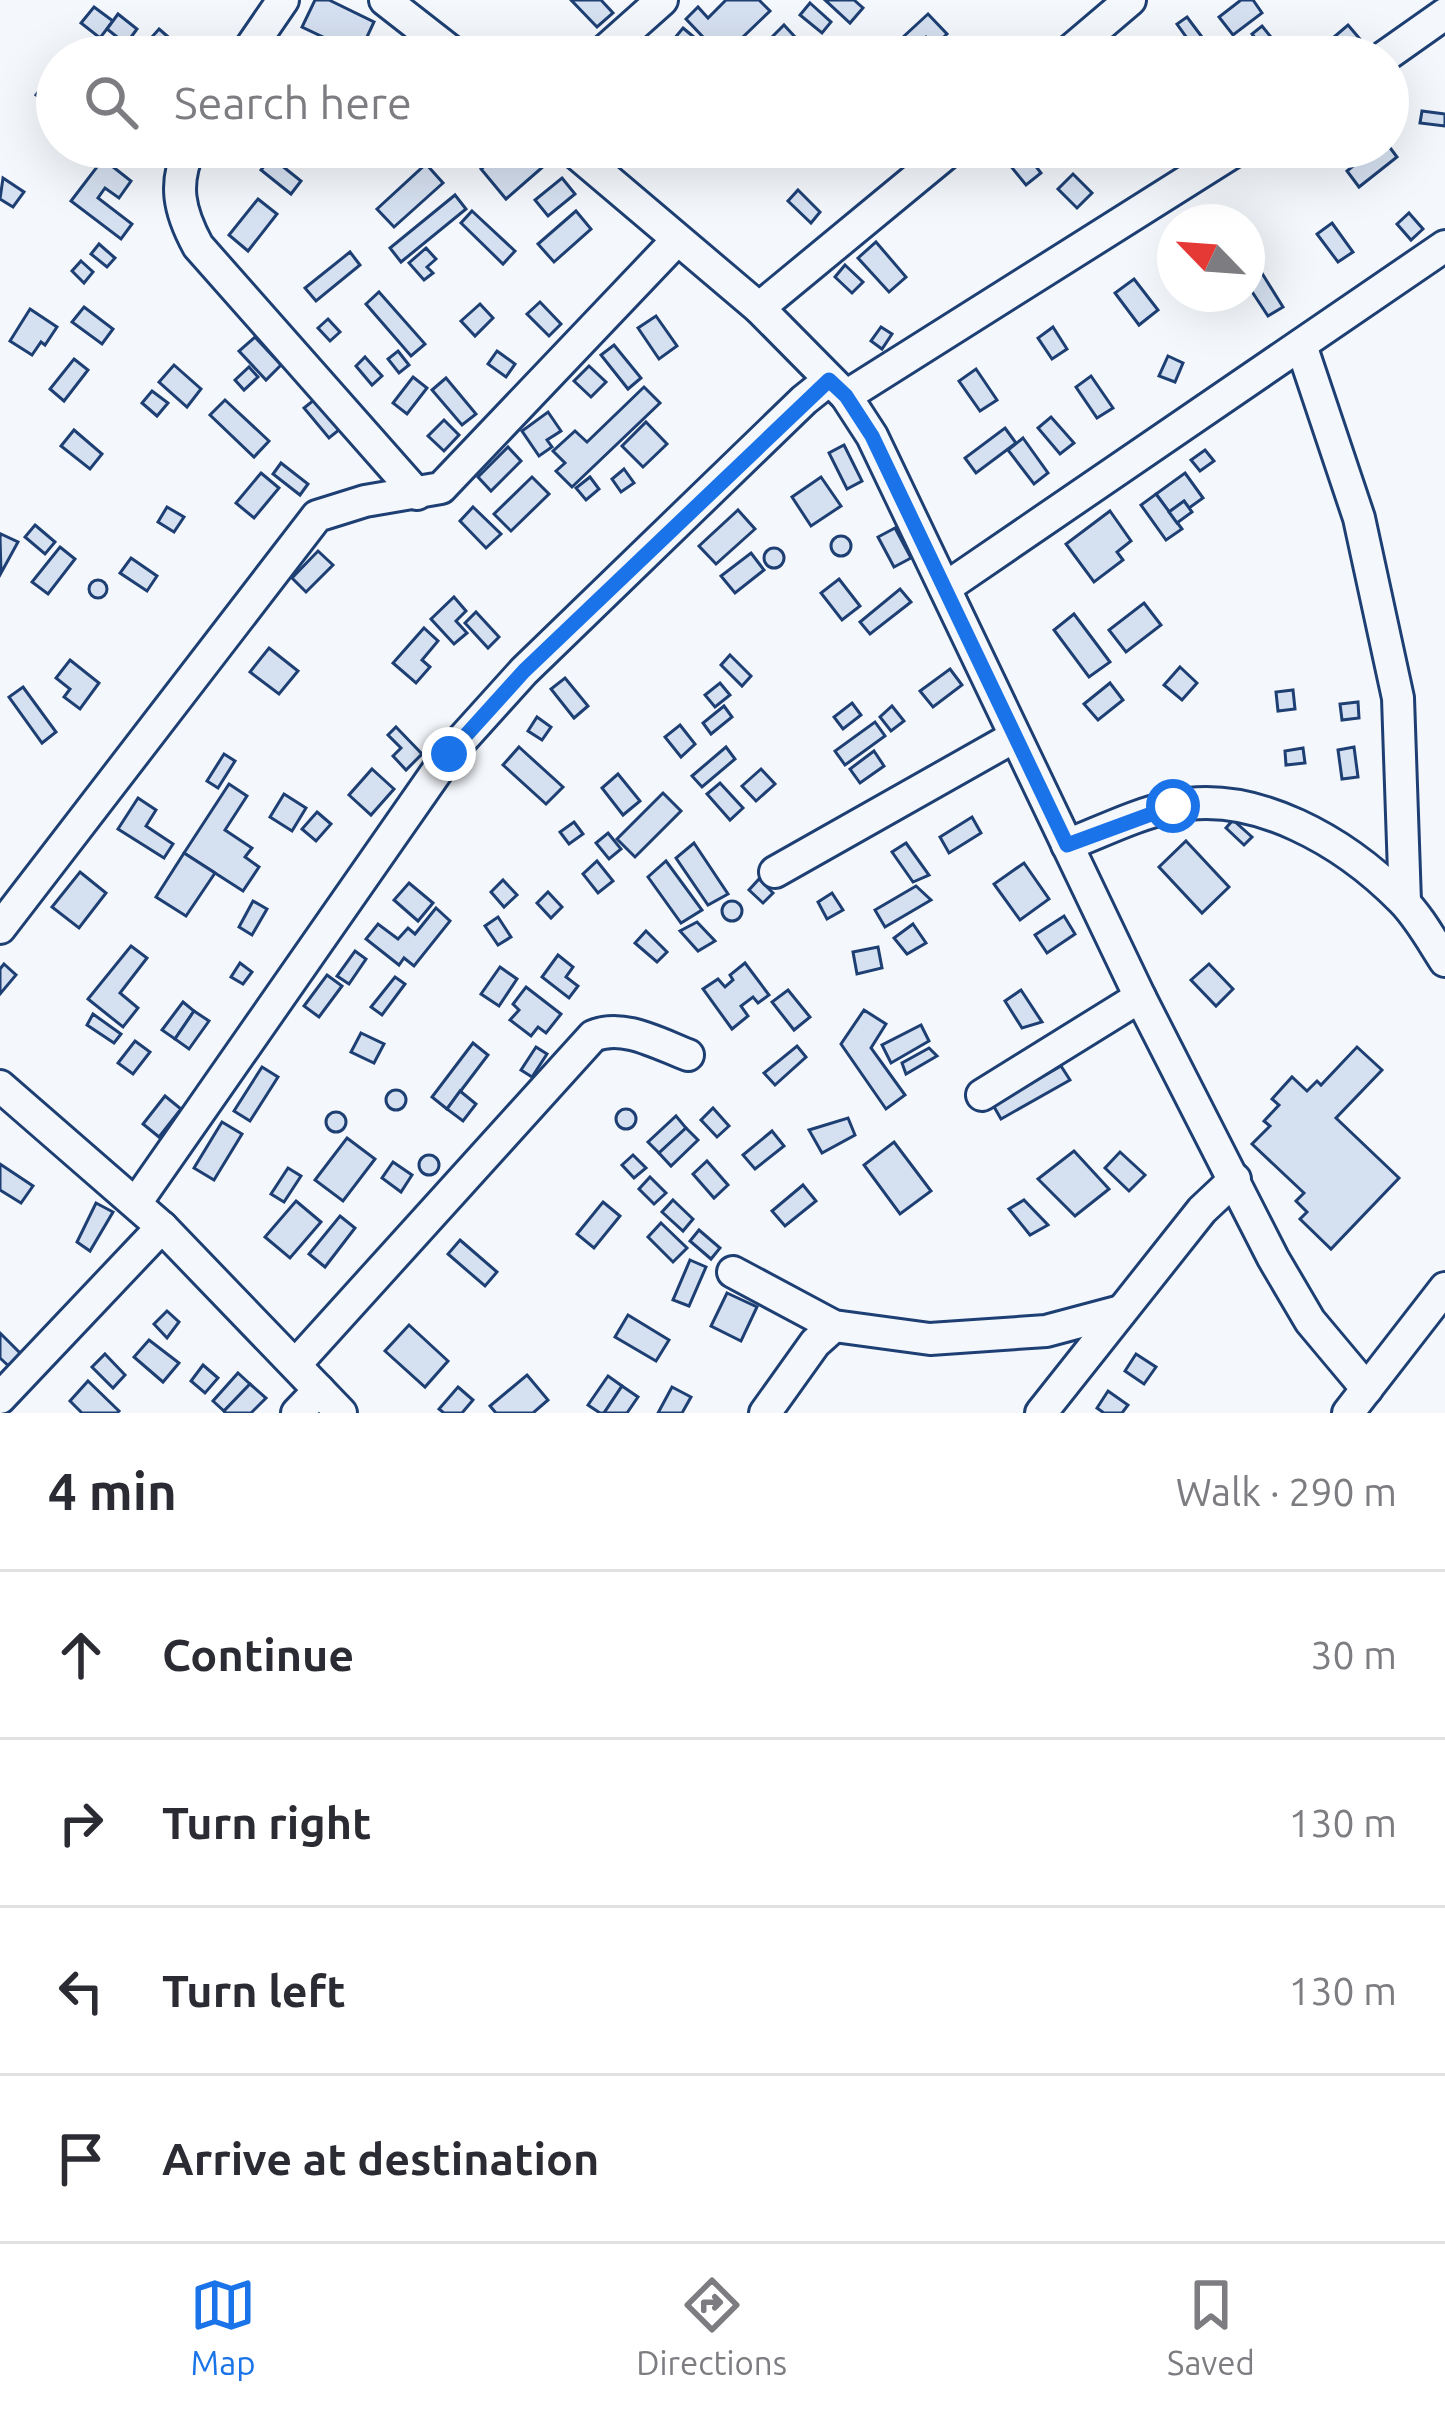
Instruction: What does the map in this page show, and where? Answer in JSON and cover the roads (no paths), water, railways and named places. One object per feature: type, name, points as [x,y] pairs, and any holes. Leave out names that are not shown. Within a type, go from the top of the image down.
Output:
[{"type":"street","points":[[258,36],[283,0]]},
{"type":"street","points":[[385,0],[431,36]]},
{"type":"street","points":[[622,36],[662,0]]},
{"type":"street","points":[[1088,36],[1130,0]]},
{"type":"street","points":[[1409,39],[1445,14]]},
{"type":"street","points":[[180,168],[183,217],[198,246],[417,494]]},
{"type":"street","points":[[593,168],[759,308],[837,388],[872,436],[1140,997],[1273,1258],[1358,1401],[1445,1288]]},
{"type":"street","points":[[759,308],[929,168]]},
{"type":"street","points":[[136,1203],[449,754],[524,671],[837,388],[1206,168]]},
{"type":"street","points":[[0,928],[317,516],[365,501],[441,488],[676,241]]},
{"type":"street","points":[[945,588],[1445,246]]},
{"type":"street","points":[[1300,345],[1359,518],[1398,698],[1405,902]]},
{"type":"street","points":[[775,872],[1014,737]]},
{"type":"street","points":[[1067,845],[1173,806],[1232,805],[1288,820],[1353,858],[1405,902],[1445,961]]},
{"type":"street","points":[[982,1095],[1140,997]]},
{"type":"street","points":[[296,1364],[593,1036],[605,1031],[632,1034],[688,1054]]},
{"type":"street","points":[[0,1085],[162,1227],[341,1413]]},
{"type":"street","points":[[1041,1413],[1202,1210],[1235,1179]]},
{"type":"street","points":[[0,1398],[162,1227]]},
{"type":"street","points":[[734,1272],[834,1326],[930,1339],[1046,1331],[1121,1311]]},
{"type":"street","points":[[765,1413],[815,1342],[834,1326]]},
{"type":"street","points":[[297,1413],[319,1390]]}]
